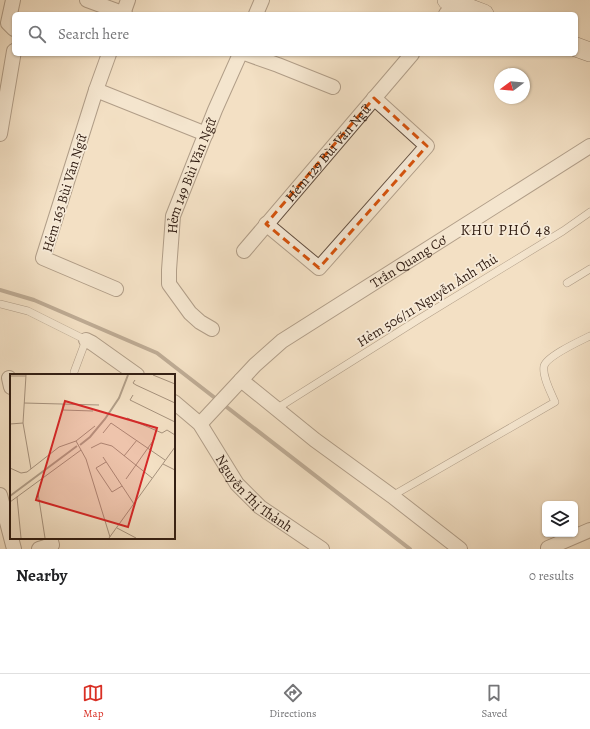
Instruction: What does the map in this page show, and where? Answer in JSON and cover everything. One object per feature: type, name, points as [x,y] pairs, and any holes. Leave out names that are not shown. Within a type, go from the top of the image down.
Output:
[{"type":"main road","points":[[449,6],[475,12]]},
{"type":"main road","points":[[578,48],[590,52]]},
{"type":"street","points":[[12,27],[8,23],[13,0]]},
{"type":"street","points":[[87,0],[119,12]]},
{"type":"street","points":[[125,12],[128,0]]},
{"type":"street","points":[[257,12],[262,0]]},
{"type":"street","points":[[0,134],[13,56]]},
{"type":"street","name":"Hẻm 163 Bùi Văn Ngữ","points":[[108,56],[96,90],[43,258],[116,289]]},
{"type":"street","name":"Hẻm 149 Bùi Văn Ngữ","points":[[212,329],[200,322],[190,313],[169,284],[173,216],[239,56]]},
{"type":"street","points":[[253,56],[333,88]]},
{"type":"street","name":"Hẻm 129 Bùi Văn Ngữ","points":[[244,251],[410,56]]},
{"type":"street","points":[[96,90],[206,134]]},
{"type":"street","points":[[266,224],[319,268],[427,146],[374,98]]},
{"type":"street","name":"Trần Quang Cơ","points":[[203,421],[255,365],[282,341],[590,146]]},
{"type":"street","points":[[86,340],[136,374]]},
{"type":"street","points":[[238,383],[276,409],[460,549]]},
{"type":"street","name":"Nguyễn Thị Thảnh","points":[[175,403],[203,421],[237,484],[260,506],[322,549]]},
{"type":"street","points":[[0,495],[10,534]]},
{"type":"street","points":[[548,548],[590,530]]},
{"type":"street","points":[[11,539],[14,549]]},
{"type":"street","points":[[39,549],[52,545],[50,539]]},
{"type":"lane","name":"Hẻm 506/11 Nguyễn Ảnh Thủ","points":[[276,409],[563,231],[590,212]]},
{"type":"lane","points":[[567,283],[590,269]]},
{"type":"lane","points":[[0,304],[28,311],[86,340],[74,374]]},
{"type":"lane","points":[[392,496],[555,402],[544,374],[544,366],[550,358],[590,336]]},
{"type":"highlighted area","points":[[374,98],[427,146],[319,268],[266,224]]},
{"type":"waterway","points":[[0,290],[34,300],[157,353],[410,549]]},
{"type":"district","name":"KHU PHỐ 48","points":[[506,230]]}]
